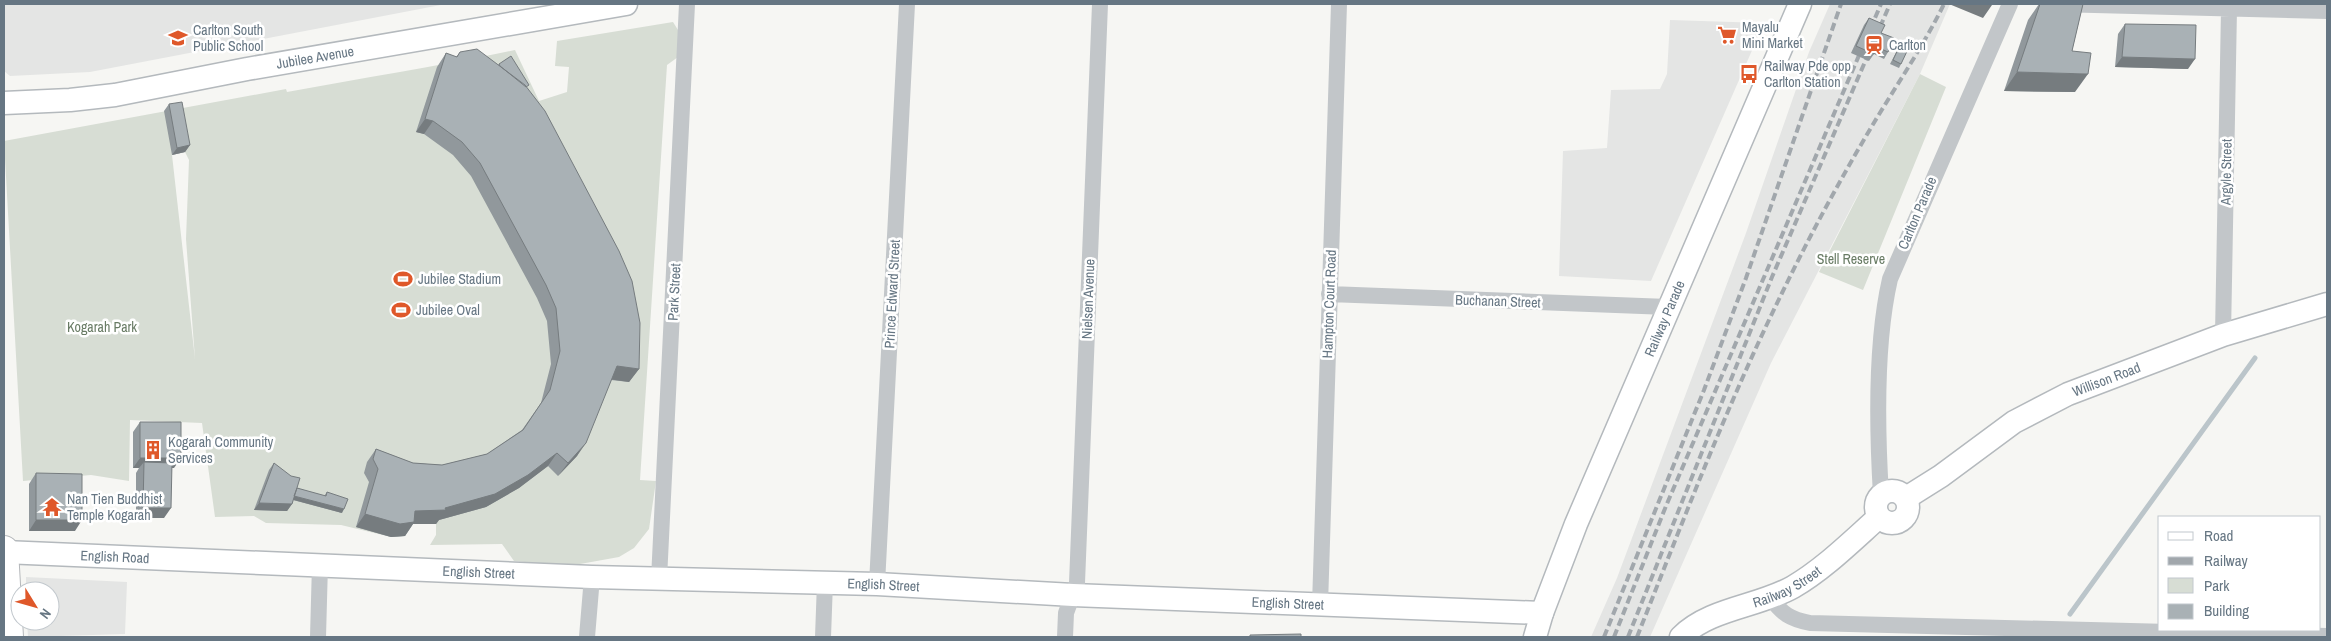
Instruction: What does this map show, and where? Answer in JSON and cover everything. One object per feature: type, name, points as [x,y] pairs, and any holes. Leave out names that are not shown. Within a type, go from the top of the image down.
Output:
[{"type":"highway","points":[[4,551],[9,637]]},
{"type":"street","name":"Jubilee Avenue","points":[[4,103],[70,100],[115,95],[247,69],[626,4]]},
{"type":"street","name":"Park Street","points":[[659,580],[687,35],[687,4]]},
{"type":"street","name":"Prince Edward Street","points":[[877,584],[907,4]]},
{"type":"street","name":"Nielsen Avenue","points":[[1065,637],[1066,614],[1076,583],[1100,4]]},
{"type":"street","name":"Hampton Court Road","points":[[1320,605],[1339,4]]},
{"type":"street","name":"Carlton Parade","points":[[1880,506],[1878,417],[1883,307],[1890,279],[2010,4]]},
{"type":"street","points":[[2056,4],[2327,11]]},
{"type":"street","name":"Railway Parade","points":[[1535,637],[1580,515],[1796,5]]},
{"type":"street","name":"Argyle Street","points":[[2223,335],[2228,9]]},
{"type":"street","name":"Buchanan Street","points":[[1329,294],[1668,307]]},
{"type":"street","name":"Willison Road","points":[[1880,506],[1894,491],[1906,498],[1941,476],[2014,422],[2068,394],[2223,335],[2327,304]]},
{"type":"street","name":"Railway Street","points":[[1681,637],[1699,624],[1721,614],[1793,587],[1828,561],[1880,506]]},
{"type":"street","name":"English Road","points":[[4,551],[226,560]]},
{"type":"street","name":"English Street","points":[[226,560],[659,580],[877,584],[1073,595],[1542,614]]},
{"type":"street","points":[[318,637],[320,564]]},
{"type":"street","points":[[587,637],[592,577]]},
{"type":"street","points":[[823,637],[825,582]]},
{"type":"street","points":[[1770,597],[1781,612],[1792,620],[1810,623],[2327,636]]},
{"type":"shaded area","name":"Carlton South Public School","points":[[4,4],[446,4],[90,72],[10,76],[4,71]]},
{"type":"shaded area","points":[[1830,4],[1950,4],[1920,74],[1771,363],[1650,637],[1591,637],[1617,578],[1746,233],[1809,52]]},
{"type":"shaded area","points":[[1670,20],[1764,23],[1651,281],[1559,276],[1563,151],[1607,148],[1611,90],[1660,89],[1667,74]]},
{"type":"shaded area","points":[[26,577],[127,582],[125,634],[28,637],[28,631],[60,631],[60,581],[26,581]]},
{"type":"green space","name":"Jubilee Stadium","points":[[673,22],[678,30],[678,57],[667,65],[640,480],[656,481],[649,529],[634,548],[619,557],[569,566],[514,561],[502,544],[430,545],[436,535],[436,524],[406,524],[405,536],[391,537],[341,525],[266,523],[254,516],[215,517],[202,423],[130,420],[129,481],[91,475],[23,481],[4,141],[286,89],[287,92],[430,67],[515,50],[539,101],[567,92],[569,67],[555,66],[557,41]],"holes":[[[185,152],[189,160],[186,239],[195,359],[172,155]]]},
{"type":"green space","name":"Stell Reserve","points":[[1920,74],[1946,87],[1863,290],[1819,272]]},
{"type":"building","points":[[2040,4],[2083,4],[2072,51],[2091,53],[2088,74],[2017,72]]},
{"type":"building","points":[[1869,18],[1885,25],[1881,33],[1894,38],[1888,52],[1877,47],[1874,54],[1856,46]]},
{"type":"building","points":[[2125,24],[2196,25],[2195,59],[2122,57]]},
{"type":"building","points":[[1901,43],[1909,47],[1901,64],[1893,60]]},
{"type":"building","points":[[477,49],[525,85],[545,111],[619,251],[632,281],[640,323],[639,369],[617,366],[586,443],[568,463],[557,453],[528,475],[495,494],[445,508],[446,510],[415,511],[414,522],[400,524],[365,514],[378,469],[373,459],[376,449],[413,463],[442,465],[487,454],[523,430],[550,390],[560,351],[556,308],[546,285],[480,163],[462,142],[433,121],[425,119],[446,53],[457,57],[460,52]]},
{"type":"building","points":[[511,56],[529,85],[526,87],[499,64]]},
{"type":"building","points":[[182,102],[190,145],[177,148],[169,104]]},
{"type":"building","points":[[140,422],[181,422],[181,458],[140,458]]},
{"type":"building","points":[[144,462],[172,463],[171,508],[143,508]]},
{"type":"building","points":[[274,463],[291,476],[300,478],[292,504],[259,503]]},
{"type":"building","name":"Nan Tien Buddhist Temple Kogarah","points":[[36,473],[82,474],[82,520],[36,520]]},
{"type":"building","points":[[297,488],[326,496],[327,492],[348,499],[344,509],[294,496]]},
{"type":"building","points":[[1301,634],[1301,637],[1250,637],[1250,635]]},
{"type":"waterway","points":[[2070,614],[2255,358]]},
{"type":"railway","points":[[1604,637],[1704,390],[1746,278],[1841,4]]},
{"type":"railway","points":[[1614,637],[1666,506],[1881,4]]},
{"type":"railway","points":[[1628,637],[1772,277],[1890,4]]},
{"type":"railway","points":[[1637,637],[1724,420],[1782,293],[1838,184],[1920,48],[1944,4]]},
{"type":"place","name":"Mayalu Mini Market","points":[[1727,35]]},
{"type":"place","name":"Carlton South Public School","points":[[178,38]]},
{"type":"place","name":"Carlton","points":[[1874,45]]},
{"type":"place","name":"Railway Pde opp Carlton Station","points":[[1749,74]]},
{"type":"place","name":"Jubilee Stadium","points":[[403,279]]},
{"type":"place","name":"Jubilee Oval","points":[[401,310]]},
{"type":"place","name":"Kogarah Community Services","points":[[153,450]]},
{"type":"place","name":"Nan Tien Buddhist Temple Kogarah","points":[[52,507]]},
{"type":"park label","name":"Kogarah Park","points":[[102,327]]}]
